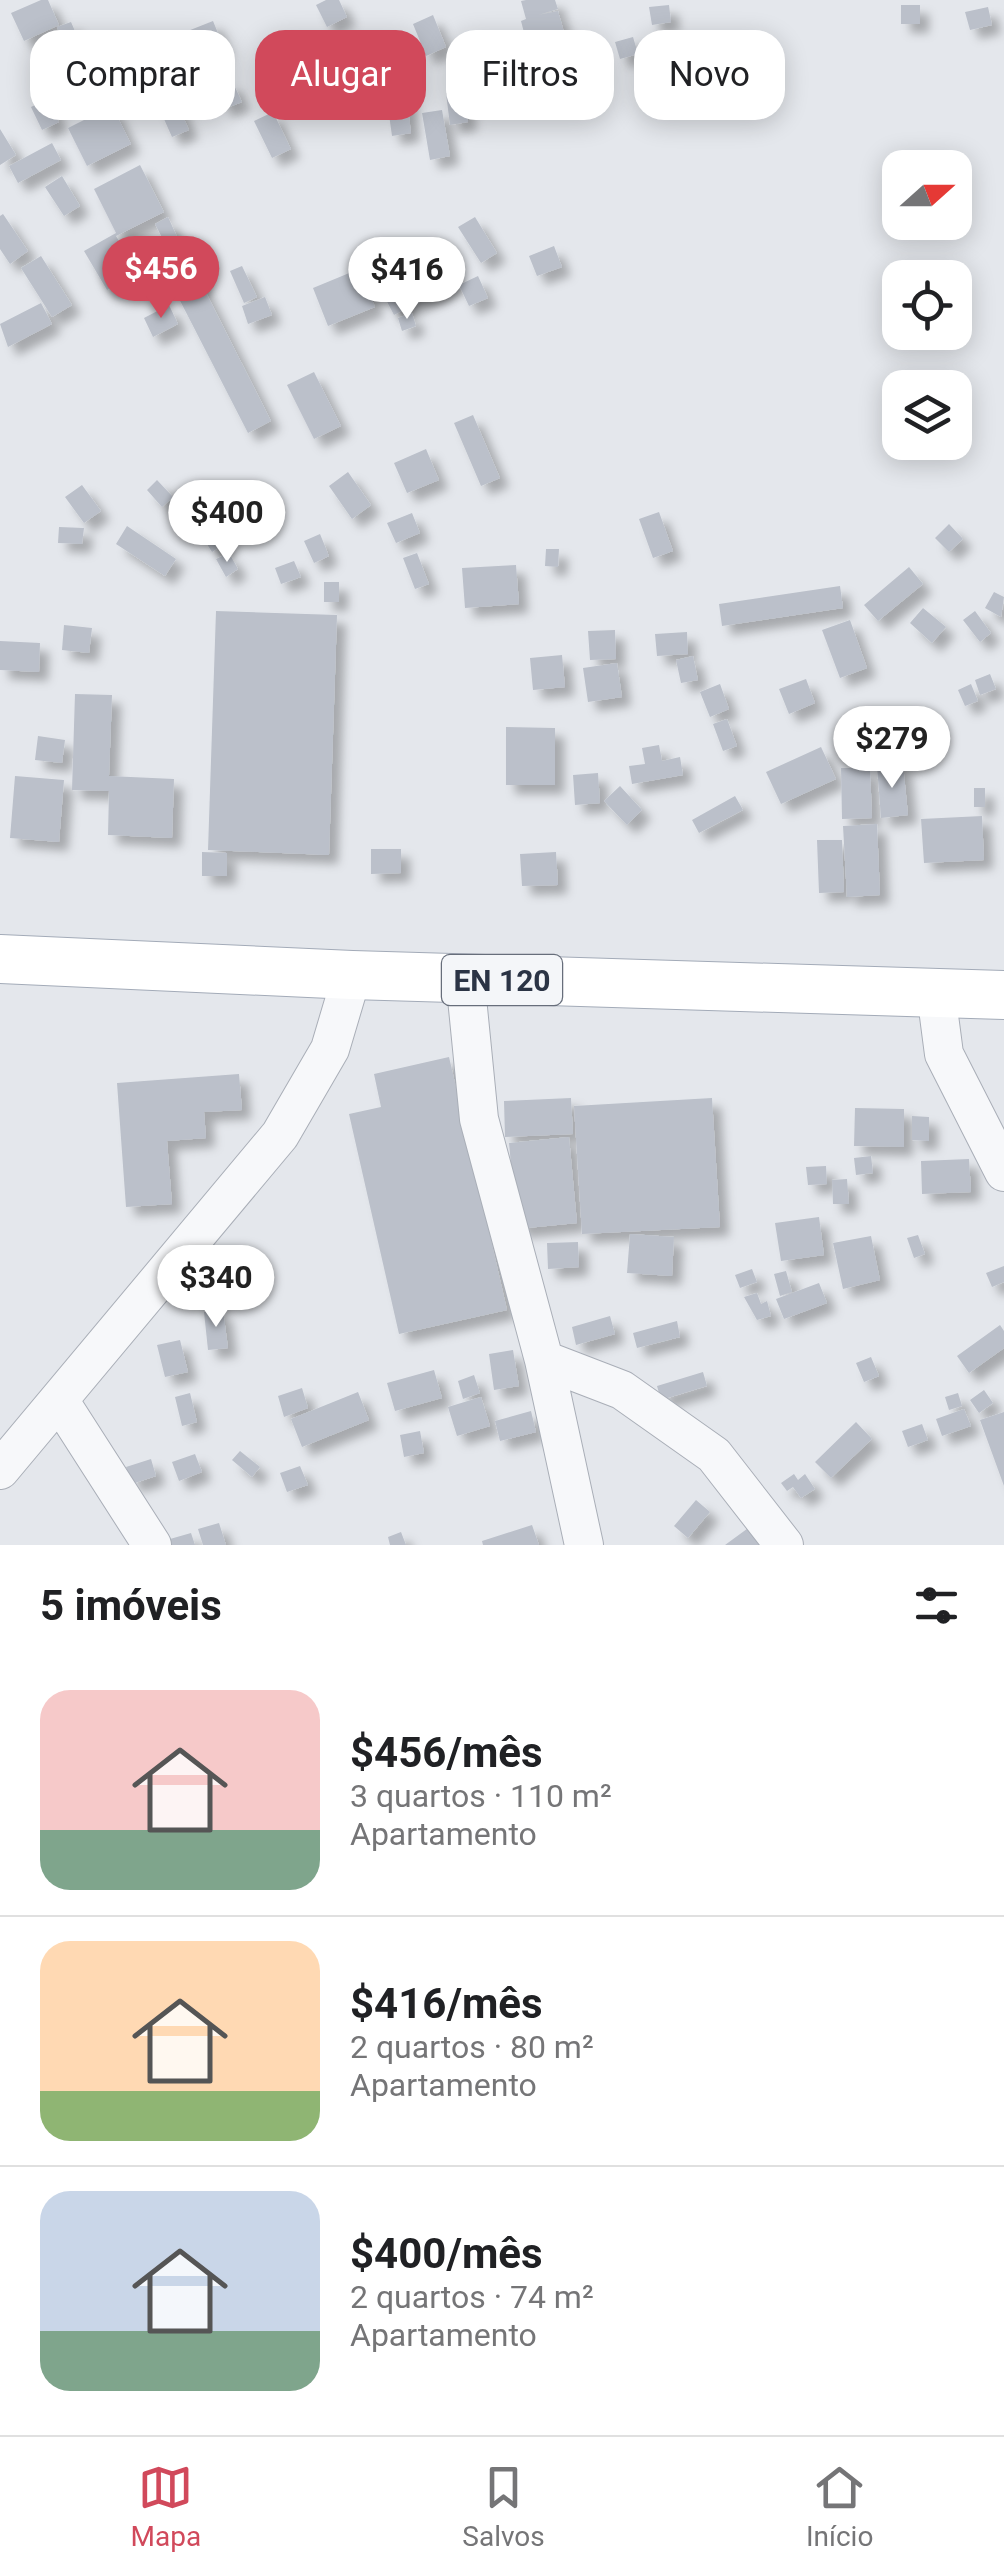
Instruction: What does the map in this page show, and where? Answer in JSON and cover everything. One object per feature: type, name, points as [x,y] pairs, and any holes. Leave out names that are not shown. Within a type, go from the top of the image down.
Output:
[{"type":"main road","name":"EN 120","points":[[0,959],[352,975],[1004,995]]},
{"type":"street","points":[[0,1470],[280,1135],[330,1048],[352,975]]},
{"type":"street","points":[[465,978],[479,1119],[544,1360],[584,1545]]},
{"type":"street","points":[[936,993],[944,1054],[1004,1172]]},
{"type":"street","points":[[544,1360],[622,1390],[714,1455],[784,1545]]},
{"type":"street","points":[[59,1400],[152,1545]]},
{"type":"building","points":[[48,0],[59,25],[48,30],[30,30],[30,38],[24,41],[11,13]]},
{"type":"building","points":[[339,0],[347,17],[327,27],[316,5]]},
{"type":"building","points":[[555,0],[558,9],[538,15],[558,11],[563,30],[523,30],[521,21],[526,19],[521,1]]},
{"type":"building","points":[[669,5],[671,22],[652,25],[649,7]]},
{"type":"building","points":[[901,5],[920,5],[920,24],[901,24]]},
{"type":"building","points":[[988,7],[992,25],[970,30],[965,12]]},
{"type":"building","points":[[433,15],[446,47],[426,56],[426,30],[415,30],[413,24]]},
{"type":"building","points":[[213,21],[217,30],[190,30]]},
{"type":"building","points":[[71,22],[74,30],[58,30],[57,27]]},
{"type":"building","points":[[633,37],[634,55],[620,59],[615,42]]},
{"type":"building","points":[[442,110],[450,156],[430,160],[423,120],[426,112]]},
{"type":"building","points":[[37,120],[58,120],[59,122],[42,130]]},
{"type":"building","points":[[84,120],[119,120],[131,144],[87,166],[68,128]]},
{"type":"building","points":[[164,120],[185,120],[189,130],[172,137]]},
{"type":"building","points":[[277,120],[291,149],[272,158],[254,121]]},
{"type":"building","points":[[390,120],[409,120],[411,133],[392,136]]},
{"type":"building","points":[[449,120],[468,120],[468,122],[450,125]]},
{"type":"building","points":[[0,129],[16,155],[0,165]]},
{"type":"building","points":[[52,143],[61,160],[18,183],[9,166]]},
{"type":"building","points":[[140,165],[164,212],[116,236],[138,273],[107,290],[84,251],[116,233],[94,189]]},
{"type":"building","points":[[62,176],[80,206],[64,216],[45,187]]},
{"type":"building","points":[[3,214],[28,251],[10,264],[0,249]]},
{"type":"building","points":[[168,217],[178,239],[166,245],[155,224]]},
{"type":"building","points":[[475,217],[497,253],[481,263],[458,227]]},
{"type":"building","points":[[554,246],[562,267],[537,276],[529,256]]},
{"type":"building","points":[[41,256],[72,305],[52,317],[21,268]]},
{"type":"building","points":[[445,259],[457,283],[394,315],[381,290]]},
{"type":"building","points":[[242,266],[257,297],[244,303],[230,271]]},
{"type":"building","points":[[359,269],[375,307],[328,326],[313,288]]},
{"type":"building","points":[[196,273],[271,421],[248,433],[172,285]]},
{"type":"building","points":[[478,276],[488,298],[469,306],[459,285]]},
{"type":"building","points":[[265,297],[272,315],[248,324],[242,306]]},
{"type":"building","points":[[41,303],[52,324],[8,347],[0,324]]},
{"type":"building","points":[[169,305],[178,324],[153,337],[144,318]]},
{"type":"building","points":[[412,313],[416,326],[402,331],[398,318]]},
{"type":"building","points":[[314,372],[341,426],[314,439],[287,385]]},
{"type":"building","points":[[473,415],[500,478],[481,486],[454,423]]},
{"type":"building","points":[[426,449],[439,480],[407,493],[394,463]]},
{"type":"building","points":[[348,472],[371,505],[352,519],[329,486]]},
{"type":"building","points":[[157,480],[173,497],[162,507],[147,490]]},
{"type":"building","points":[[82,485],[101,511],[84,523],[65,497]]},
{"type":"building","points":[[659,512],[673,551],[653,558],[639,519]]},
{"type":"building","points":[[412,513],[420,533],[396,543],[387,523]]},
{"type":"building","points":[[949,524],[963,539],[949,552],[935,538]]},
{"type":"building","points":[[127,526],[176,559],[165,576],[116,544]]},
{"type":"building","points":[[59,527],[84,528],[82,544],[58,543]]},
{"type":"building","points":[[216,527],[226,543],[212,552],[202,536]]},
{"type":"building","points":[[320,534],[329,556],[314,563],[304,541]]},
{"type":"building","points":[[546,549],[559,549],[558,567],[545,566]]},
{"type":"building","points":[[229,553],[238,569],[226,577],[216,559]]},
{"type":"building","points":[[417,553],[429,584],[415,589],[403,558]]},
{"type":"building","points":[[294,561],[301,577],[281,584],[275,568]]},
{"type":"building","points":[[516,565],[519,604],[465,608],[462,568]]},
{"type":"building","points":[[909,567],[923,584],[878,621],[864,605]]},
{"type":"building","points":[[324,582],[339,582],[339,602],[324,602]]},
{"type":"building","points":[[840,586],[843,608],[722,626],[719,604]]},
{"type":"building","points":[[994,592],[1004,597],[1001,617],[985,608]]},
{"type":"building","points":[[923,608],[946,627],[932,643],[910,623]]},
{"type":"building","points":[[216,611],[337,615],[329,855],[208,850]]},
{"type":"building","points":[[975,611],[991,633],[980,642],[963,620]]},
{"type":"building","points":[[850,620],[867,668],[840,678],[822,630]]},
{"type":"building","points":[[64,625],[92,628],[89,653],[62,650]]},
{"type":"building","points":[[615,630],[616,659],[590,660],[588,631]]},
{"type":"building","points":[[687,632],[688,654],[657,656],[655,634]]},
{"type":"building","points":[[0,641],[40,643],[39,672],[0,670]]},
{"type":"building","points":[[562,655],[565,687],[533,690],[530,658]]},
{"type":"building","points":[[693,656],[698,680],[681,683],[676,660]]},
{"type":"building","points":[[617,663],[622,697],[588,702],[583,668]]},
{"type":"building","points":[[990,674],[996,689],[980,695],[975,680]]},
{"type":"building","points":[[806,679],[815,703],[789,714],[779,689]]},
{"type":"building","points":[[720,684],[729,709],[710,717],[700,692]]},
{"type":"building","points":[[971,684],[978,701],[965,706],[958,690]]},
{"type":"building","points":[[75,694],[112,695],[109,776],[174,779],[172,838],[108,835],[109,791],[72,790]]},
{"type":"building","points":[[924,712],[929,729],[912,734],[907,717]]},
{"type":"building","points":[[727,719],[737,746],[723,751],[713,724]]},
{"type":"building","points":[[506,727],[555,728],[555,785],[506,785]]},
{"type":"building","points":[[868,731],[873,749],[846,758],[840,740]]},
{"type":"building","points":[[38,736],[65,740],[62,763],[35,760]]},
{"type":"building","points":[[659,745],[662,761],[680,757],[683,775],[632,784],[629,766],[645,764],[642,748]]},
{"type":"building","points":[[821,747],[836,779],[781,804],[766,772]]},
{"type":"building","points":[[903,764],[908,815],[881,818],[877,766]]},
{"type":"building","points":[[841,768],[870,768],[872,818],[842,819]]},
{"type":"building","points":[[598,773],[600,803],[575,805],[573,775]]},
{"type":"building","points":[[15,776],[64,780],[59,842],[10,838]]},
{"type":"building","points":[[620,786],[642,810],[627,825],[604,801]]},
{"type":"building","points":[[974,788],[985,788],[985,807],[974,807]]},
{"type":"building","points":[[735,796],[743,810],[699,833],[692,820]]},
{"type":"building","points":[[982,816],[984,860],[924,863],[921,819]]},
{"type":"building","points":[[877,824],[880,895],[847,897],[843,826]]},
{"type":"building","points":[[817,840],[842,840],[844,892],[819,893]]},
{"type":"building","points":[[371,849],[401,849],[401,873],[371,874]]},
{"type":"building","points":[[202,852],[227,853],[227,876],[202,876]]},
{"type":"building","points":[[556,852],[558,885],[522,886],[520,854]]},
{"type":"building","points":[[449,1057],[507,1310],[399,1334],[349,1114],[381,1107],[374,1074]]},
{"type":"building","points":[[239,1074],[242,1110],[204,1112],[206,1138],[167,1141],[172,1204],[126,1207],[117,1083]]},
{"type":"building","points":[[571,1098],[573,1134],[505,1137],[504,1101]]},
{"type":"building","points":[[712,1098],[720,1227],[582,1234],[574,1106]]},
{"type":"building","points":[[855,1108],[904,1109],[904,1147],[854,1146]]},
{"type":"building","points":[[912,1116],[929,1117],[929,1141],[912,1140]]},
{"type":"building","points":[[569,1137],[577,1223],[517,1229],[509,1143]]},
{"type":"building","points":[[871,1156],[873,1173],[856,1175],[854,1158]]},
{"type":"building","points":[[969,1159],[971,1192],[922,1194],[921,1161]]},
{"type":"building","points":[[826,1166],[827,1184],[808,1185],[806,1167]]},
{"type":"building","points":[[847,1179],[849,1204],[833,1204],[832,1180]]},
{"type":"building","points":[[819,1217],[824,1255],[781,1261],[775,1223]]},
{"type":"building","points":[[630,1234],[674,1237],[672,1276],[627,1273]]},
{"type":"building","points":[[918,1235],[925,1254],[914,1258],[907,1238]]},
{"type":"building","points":[[871,1236],[880,1280],[843,1289],[833,1243]]},
{"type":"building","points":[[578,1242],[579,1267],[548,1269],[547,1243]]},
{"type":"building","points":[[1004,1266],[1004,1282],[992,1287],[986,1273]]},
{"type":"building","points":[[752,1269],[757,1282],[740,1288],[735,1275]]},
{"type":"building","points":[[786,1271],[792,1292],[780,1296],[774,1274]]},
{"type":"building","points":[[819,1283],[827,1303],[784,1319],[776,1299]]},
{"type":"building","points":[[757,1293],[761,1304],[767,1301],[771,1316],[757,1320],[744,1297]]},
{"type":"building","points":[[223,1310],[228,1348],[208,1350],[204,1312]]},
{"type":"building","points":[[610,1316],[615,1334],[576,1345],[572,1327]]},
{"type":"building","points":[[677,1321],[680,1337],[637,1348],[633,1333]]},
{"type":"building","points":[[1000,1325],[1004,1348],[969,1373],[957,1356]]},
{"type":"building","points":[[180,1340],[188,1372],[165,1377],[157,1345]]},
{"type":"building","points":[[513,1350],[519,1386],[494,1390],[489,1354]]},
{"type":"building","points":[[871,1357],[879,1376],[864,1382],[856,1363]]},
{"type":"building","points":[[434,1370],[442,1398],[395,1411],[387,1383]]},
{"type":"building","points":[[703,1372],[707,1386],[661,1400],[657,1386]]},
{"type":"building","points":[[474,1375],[480,1393],[463,1399],[458,1381]]},
{"type":"building","points":[[302,1388],[308,1408],[284,1417],[278,1396]]},
{"type":"building","points":[[984,1390],[993,1403],[979,1413],[970,1400]]},
{"type":"building","points":[[358,1392],[369,1420],[302,1447],[291,1419]]},
{"type":"building","points":[[190,1393],[197,1422],[182,1426],[175,1397]]},
{"type":"building","points":[[958,1393],[962,1406],[949,1410],[945,1397]]},
{"type":"building","points":[[481,1397],[490,1426],[457,1436],[448,1407]]},
{"type":"building","points":[[964,1409],[971,1426],[942,1436],[936,1419]]},
{"type":"building","points":[[531,1411],[536,1432],[500,1441],[495,1421]]},
{"type":"building","points":[[1004,1412],[1004,1486],[980,1420]]},
{"type":"building","points":[[856,1422],[872,1439],[831,1478],[815,1462]]},
{"type":"building","points":[[922,1424],[928,1440],[908,1447],[902,1431]]},
{"type":"building","points":[[420,1431],[424,1453],[404,1457],[400,1435]]},
{"type":"building","points":[[240,1451],[260,1467],[252,1477],[232,1460]]},
{"type":"building","points":[[195,1454],[202,1472],[179,1481],[172,1462]]},
{"type":"building","points":[[151,1459],[156,1476],[132,1484],[126,1467]]},
{"type":"building","points":[[300,1466],[308,1485],[287,1492],[280,1473]]},
{"type":"building","points":[[794,1474],[798,1480],[805,1474],[815,1489],[801,1498],[793,1487],[787,1491],[781,1483]]},
{"type":"building","points":[[696,1500],[710,1512],[688,1538],[674,1526]]},
{"type":"building","points":[[219,1523],[226,1545],[203,1545],[198,1529]]},
{"type":"building","points":[[532,1525],[539,1545],[483,1545],[482,1541]]},
{"type":"building","points":[[751,1526],[764,1545],[725,1545]]},
{"type":"building","points":[[401,1532],[406,1545],[390,1545],[388,1537]]},
{"type":"building","points":[[191,1533],[195,1545],[172,1545],[170,1539]]}]
